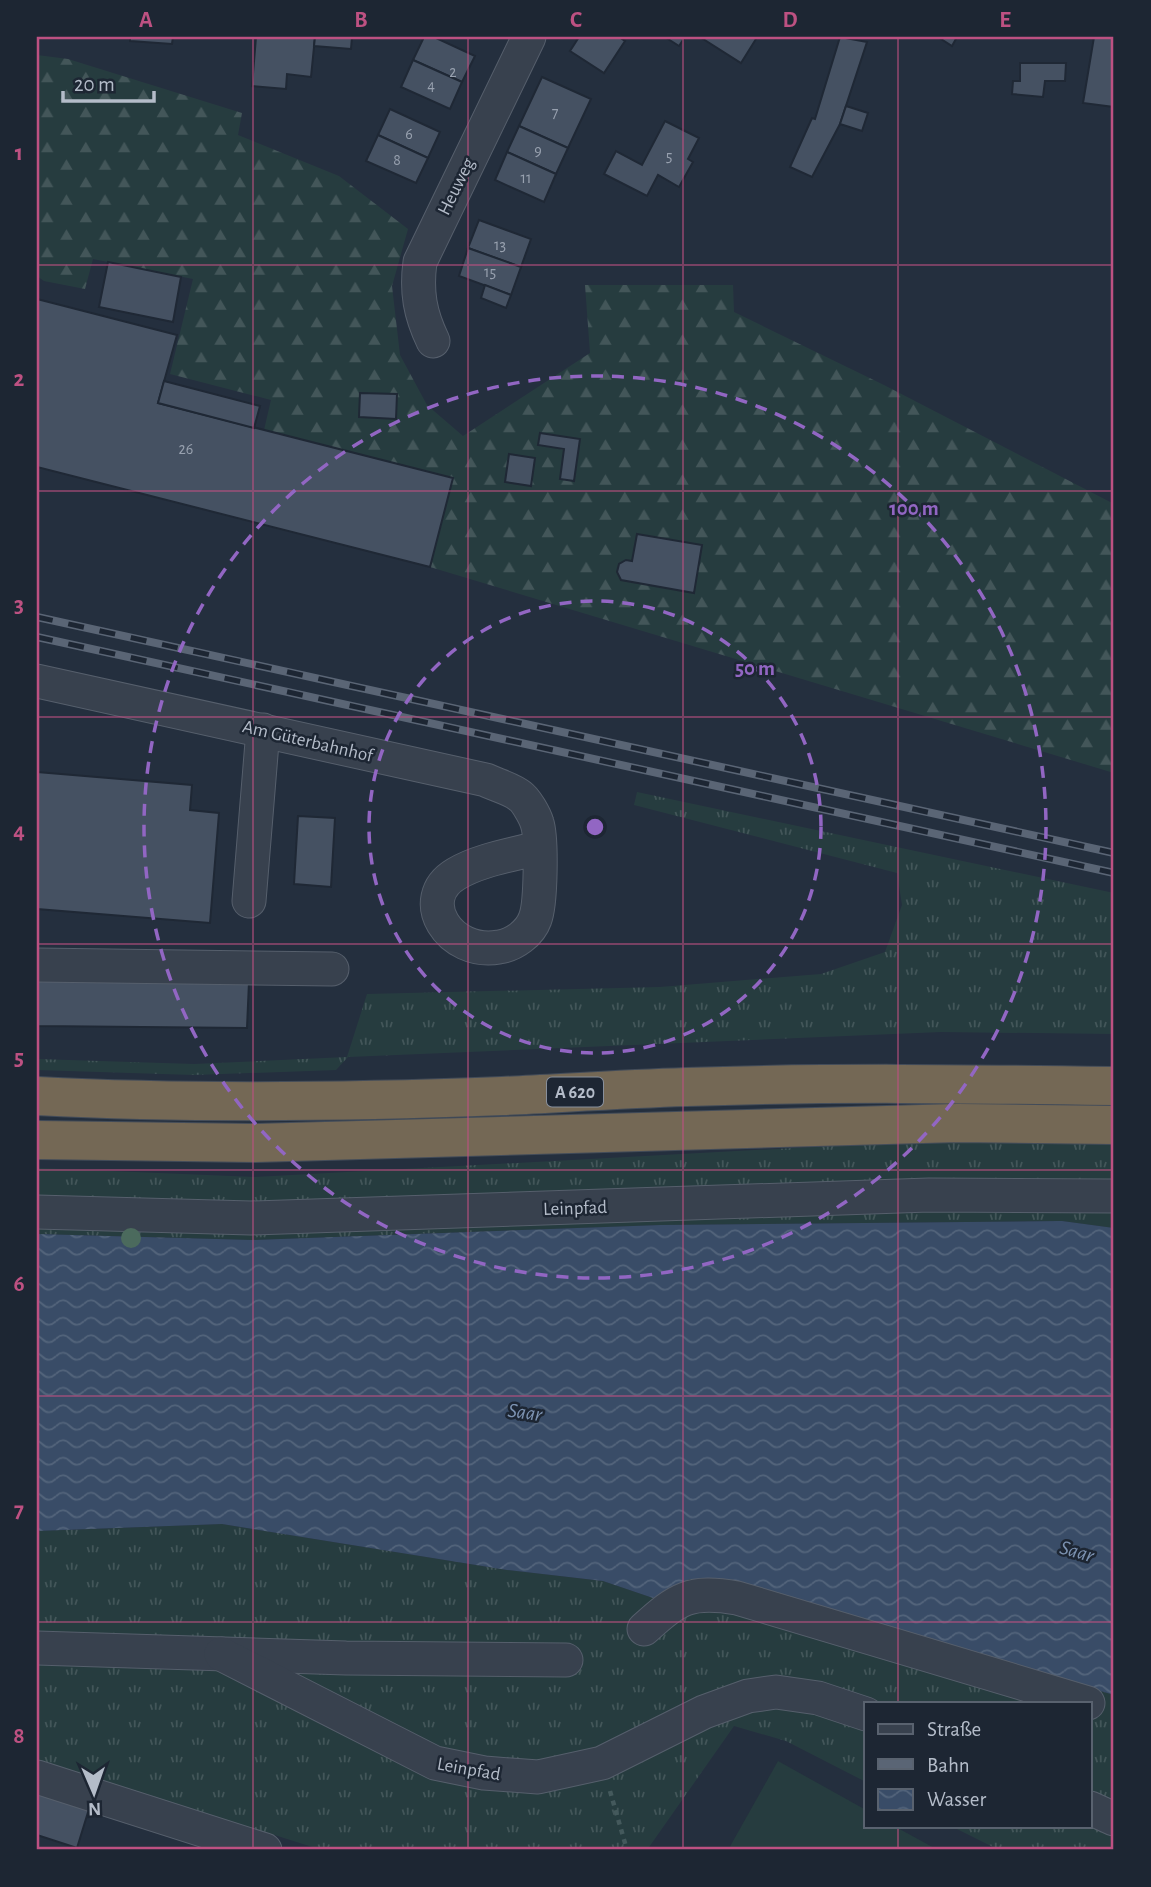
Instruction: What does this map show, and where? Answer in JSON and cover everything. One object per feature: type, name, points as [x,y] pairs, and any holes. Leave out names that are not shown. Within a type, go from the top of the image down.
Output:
[{"type":"highway","name":"A 620","points":[[37,1096],[117,1100],[255,1100],[500,1096],[686,1087],[949,1083],[1114,1086]]},
{"type":"highway","name":"A 620","points":[[37,1140],[255,1143],[945,1123],[1114,1125]]},
{"type":"street","name":"Heuweg","points":[[433,341],[422,319],[417,286],[420,262],[529,37]]},
{"type":"street","name":"Am Güterbahnhof","points":[[37,681],[486,780],[521,796],[537,824],[538,848]]},
{"type":"street","points":[[249,901],[263,730]]},
{"type":"street","points":[[37,965],[332,969]]},
{"type":"street","name":"Leinpfad","points":[[37,1212],[251,1218],[929,1195],[1110,1197]]},
{"type":"street","points":[[643,1629],[673,1603],[707,1593],[737,1598],[1082,1702]]},
{"type":"street","name":"Leinpfad","points":[[37,1648],[221,1654],[435,1763],[484,1773],[538,1777],[602,1763],[704,1712],[748,1696],[776,1692],[818,1698],[864,1713]]},
{"type":"street","points":[[221,1654],[566,1660]]},
{"type":"street","points":[[1092,1705],[1114,1711]]},
{"type":"street","points":[[37,1777],[265,1850]]},
{"type":"street","points":[[1092,1809],[1114,1819]]},
{"type":"path","points":[[602,1763],[627,1850]]},
{"type":"green space","points":[[37,55],[68,59],[242,113],[238,135],[339,176],[408,229],[392,286],[400,355],[427,405],[463,436],[590,353],[585,285],[733,285],[734,312],[884,385],[1114,504],[1114,773],[430,567],[264,430],[271,400],[170,374],[193,279],[93,259],[85,289],[44,281],[37,276]]},
{"type":"green space","points":[[637,792],[1114,893],[1114,1034],[941,1032],[348,1057],[336,1070],[194,1075],[37,1070],[37,1059],[194,1064],[347,1057],[367,994],[660,987],[821,974],[885,952],[902,905],[897,873],[634,805]]},
{"type":"green space","points":[[961,1139],[1114,1142],[1114,1228],[1062,1221],[661,1225],[252,1240],[37,1234],[37,1168],[255,1177]]},
{"type":"green space","points":[[222,1524],[507,1570],[603,1581],[653,1598],[690,1579],[723,1579],[1114,1695],[1114,1770],[1111,1781],[1114,1783],[1114,1850],[999,1850],[955,1828],[1092,1828],[1092,1702],[864,1702],[864,1781],[786,1741],[734,1726],[647,1850],[322,1850],[37,1760],[37,1531]]},
{"type":"green space","points":[[778,1761],[864,1809],[864,1828],[898,1828],[938,1850],[728,1850]]},
{"type":"water","name":"Saar","points":[[1062,1221],[1114,1228],[1114,1695],[723,1579],[690,1579],[653,1598],[603,1581],[507,1570],[222,1524],[37,1531],[37,1234],[252,1240],[661,1225]]},
{"type":"building","points":[[130,37],[173,37],[172,44],[130,41]]},
{"type":"building","points":[[256,37],[315,37],[311,77],[287,74],[286,89],[252,86]]},
{"type":"building","points":[[315,37],[352,37],[351,49],[314,46]]},
{"type":"building","points":[[424,37],[434,37],[475,56],[462,82],[413,60]]},
{"type":"building","points":[[579,37],[619,37],[625,41],[604,73],[570,51]]},
{"type":"building","points":[[665,37],[685,37],[679,46]]},
{"type":"building","points":[[700,37],[754,37],[756,39],[741,63]]},
{"type":"building","points":[[840,37],[867,42],[840,124],[812,177],[790,167],[812,118],[815,119]]},
{"type":"building","points":[[938,37],[957,37],[952,46]]},
{"type":"building","points":[[1094,37],[1114,37],[1114,107],[1083,103]]},
{"type":"building","points":[[413,60],[462,82],[450,109],[401,87]]},
{"type":"building","points":[[1020,63],[1066,63],[1065,81],[1045,81],[1043,97],[1012,94],[1013,81],[1020,81]]},
{"type":"building","points":[[542,77],[591,99],[568,148],[519,126]]},
{"type":"building","points":[[846,106],[868,113],[862,131],[840,124]]},
{"type":"building","points":[[390,109],[440,132],[428,158],[378,135]]},
{"type":"building","points":[[665,121],[699,138],[688,159],[693,162],[679,187],[658,175],[647,196],[604,174],[616,151],[642,165]]},
{"type":"building","points":[[519,126],[568,148],[556,174],[507,152]]},
{"type":"building","points":[[378,135],[428,158],[416,183],[366,161]]},
{"type":"building","points":[[507,152],[556,174],[544,202],[495,180]]},
{"type":"building","points":[[479,220],[531,239],[521,267],[468,248]]},
{"type":"building","points":[[468,248],[521,267],[511,295],[459,276]]},
{"type":"building","points":[[108,262],[181,277],[173,322],[99,307]]},
{"type":"building","points":[[485,285],[511,295],[506,308],[481,298]]},
{"type":"building","points":[[37,299],[177,335],[158,403],[453,478],[430,567],[37,467]]},
{"type":"building","points":[[164,381],[260,406],[254,428],[158,403]]},
{"type":"building","points":[[360,393],[397,394],[396,419],[359,417]]},
{"type":"building","points":[[540,433],[580,439],[574,481],[560,479],[564,449],[538,445]]},
{"type":"building","points":[[509,454],[535,458],[531,486],[505,482]]},
{"type":"building","points":[[637,534],[702,545],[694,593],[621,580],[617,572],[619,564],[626,560],[632,561]]},
{"type":"building","points":[[37,772],[192,785],[190,810],[219,813],[210,923],[37,909]]},
{"type":"building","points":[[298,816],[335,818],[331,887],[294,884]]},
{"type":"building","points":[[37,980],[249,982],[247,1028],[37,1026]]},
{"type":"building","points":[[37,1792],[89,1809],[77,1848],[37,1835]]},
{"type":"railway","points":[[37,617],[1114,853]]},
{"type":"railway","points":[[37,637],[1114,873]]}]
